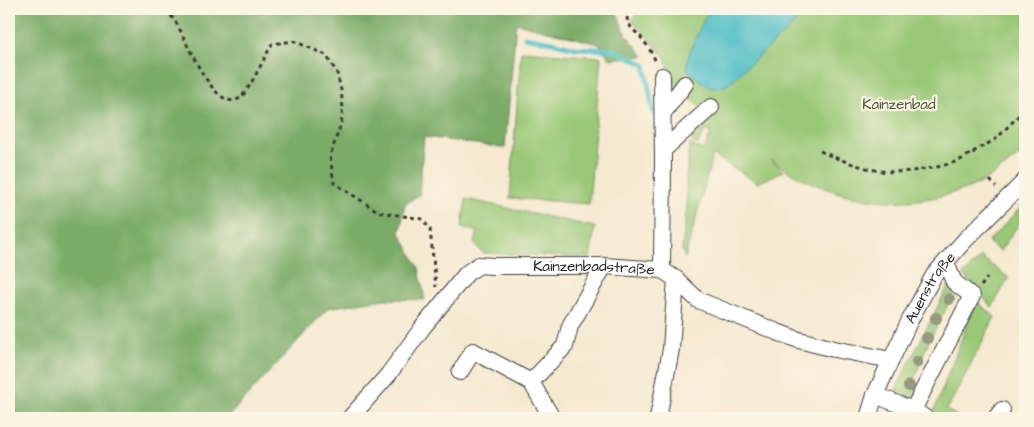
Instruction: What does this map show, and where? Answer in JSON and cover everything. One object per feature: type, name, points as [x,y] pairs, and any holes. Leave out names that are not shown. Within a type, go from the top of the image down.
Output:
[{"type":"street","points":[[658,418],[671,349],[662,76]]},
{"type":"street","points":[[663,113],[685,84]]},
{"type":"street","points":[[663,150],[711,107]]},
{"type":"street","name":"Auenstraße","points":[[868,418],[875,395],[891,360],[934,275],[965,240],[1025,181]]},
{"type":"street","points":[[875,395],[919,414],[972,296],[954,282],[946,263]]},
{"type":"street","name":"Kainzenbadstraße","points":[[350,418],[388,375],[467,273],[478,264],[492,266],[604,266],[669,275],[698,300],[777,332],[799,340],[891,360]]},
{"type":"street","points":[[531,382],[565,346],[570,326],[604,266]]},
{"type":"street","points":[[460,372],[473,351],[531,382],[552,418]]},
{"type":"path","points":[[166,9],[178,25],[204,77],[224,99],[230,101],[240,98],[248,88],[272,44],[294,41],[326,55],[337,73],[341,90],[341,124],[330,156],[334,183],[379,212],[422,219],[430,229],[438,309]]},
{"type":"path","points":[[628,9],[626,12],[629,26],[644,40],[662,76]]},
{"type":"path","points":[[820,151],[876,170],[897,172],[927,168],[960,160],[974,153],[996,139],[1025,109]]},
{"type":"green space","points":[[9,9],[615,9],[627,36],[644,56],[610,59],[599,44],[516,23],[505,148],[424,137],[419,195],[405,204],[400,233],[419,268],[425,300],[384,299],[328,308],[227,418],[9,418]]},
{"type":"green space","name":"Kainzenbad","points":[[639,9],[1025,9],[1025,151],[1002,169],[978,184],[945,195],[922,200],[900,201],[854,197],[832,191],[790,172],[771,160],[783,171],[758,183],[713,155],[685,258],[682,250],[687,203],[686,176],[690,144],[704,150],[711,133],[705,130],[697,145],[691,140],[710,113],[677,89],[664,56],[632,20]]},
{"type":"green space","points":[[521,51],[601,57],[589,204],[510,198]]},
{"type":"green space","points":[[466,199],[595,227],[590,258],[483,253],[474,243],[478,232],[462,227]]},
{"type":"green space","points":[[1025,203],[1025,215],[1000,251],[988,242]]},
{"type":"green space","points":[[981,257],[1009,278],[992,307],[963,275]]},
{"type":"green space","points":[[948,286],[956,289],[926,347],[913,384],[926,389],[920,404],[896,389]]},
{"type":"green space","points":[[976,301],[995,317],[947,410],[960,418],[947,418],[934,411]]},
{"type":"water","points":[[709,9],[807,9],[789,29],[727,85],[713,88],[708,87],[692,75],[687,67],[690,50]]},
{"type":"waterway","points":[[525,37],[575,48],[616,50],[645,65],[653,112]]},
{"type":"waterway","points":[[1023,418],[1025,414]]}]
